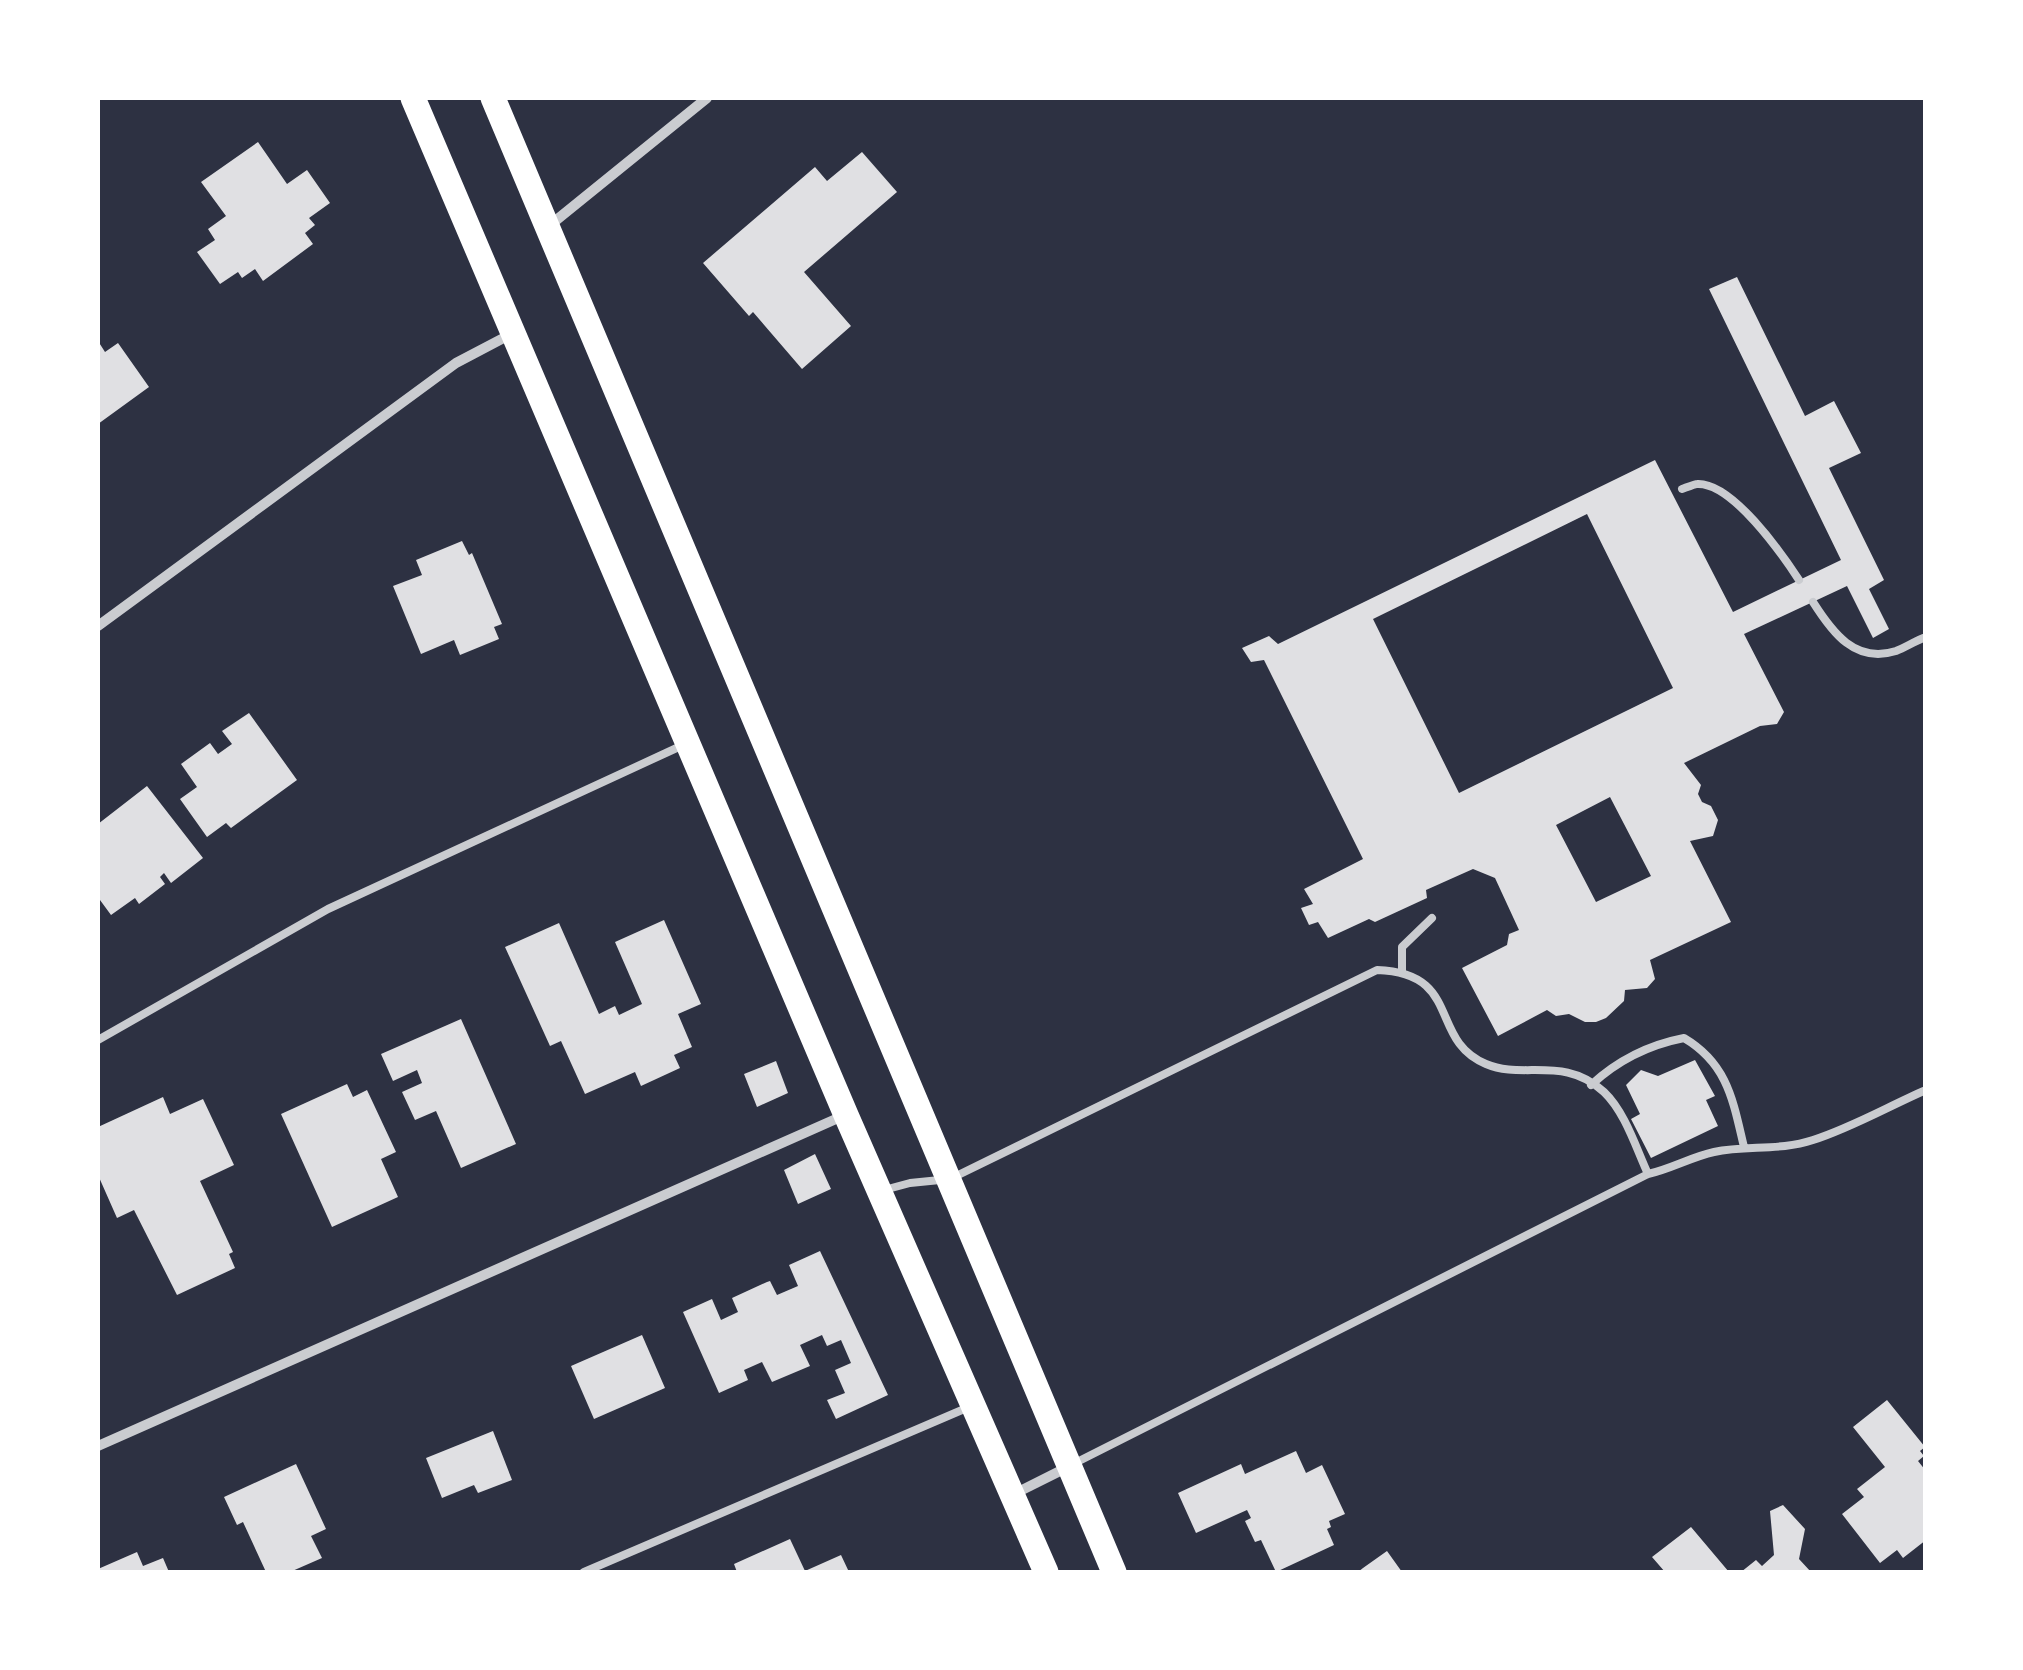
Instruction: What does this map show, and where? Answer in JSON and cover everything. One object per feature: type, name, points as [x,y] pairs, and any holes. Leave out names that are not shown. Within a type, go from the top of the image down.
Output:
[{"type":"main road","points":[[413,98],[846,1115],[1046,1572]]},
{"type":"main road","points":[[493,98],[1114,1572]]},
{"type":"street","points":[[548,226],[707,98]]},
{"type":"street","points":[[98,626],[456,363],[514,333]]},
{"type":"street","points":[[98,1446],[846,1115]]},
{"type":"street","points":[[1012,1495],[1069,1466]]},
{"type":"lane","points":[[1682,490],[1696,484],[1724,494],[1758,526],[1798,580]]},
{"type":"lane","points":[[1813,602],[1834,634],[1850,647],[1874,654],[1894,651],[1926,637]]},
{"type":"lane","points":[[98,1040],[328,908],[690,742]]},
{"type":"lane","points":[[1402,971],[1402,948],[1432,918]]},
{"type":"lane","points":[[880,1192],[910,1183],[950,1179],[1377,970],[1402,971],[1424,980],[1458,1042],[1486,1065],[1517,1070],[1548,1068],[1574,1075],[1604,1092],[1624,1122],[1648,1174]]},
{"type":"lane","points":[[1591,1084],[1611,1066],[1657,1044],[1684,1038],[1705,1050],[1721,1072],[1744,1147]]},
{"type":"lane","points":[[1069,1466],[1648,1174],[1710,1152],[1744,1147],[1770,1149],[1816,1140],[1926,1090]]},
{"type":"lane","points":[[584,1572],[973,1405]]},
{"type":"building","points":[[258,142],[287,184],[307,170],[330,203],[309,218],[315,225],[305,233],[313,244],[263,281],[255,269],[242,278],[238,272],[220,284],[197,252],[215,240],[208,229],[226,216],[201,182]]},
{"type":"building","points":[[862,152],[897,192],[804,272],[851,326],[802,369],[753,312],[749,316],[703,263],[815,167],[827,181]]},
{"type":"building","points":[[1737,277],[1805,416],[1834,401],[1861,453],[1829,468],[1884,580],[1869,589],[1889,629],[1873,638],[1847,586],[1744,634],[1784,712],[1777,724],[1760,726],[1684,763],[1701,785],[1698,794],[1702,802],[1711,806],[1718,820],[1713,836],[1690,841],[1731,922],[1650,960],[1655,979],[1647,988],[1625,990],[1624,1001],[1606,1018],[1585,1022],[1569,1014],[1556,1016],[1547,1010],[1498,1036],[1462,968],[1507,945],[1509,934],[1519,930],[1495,878],[1473,869],[1426,890],[1427,898],[1328,938],[1318,922],[1309,925],[1301,908],[1313,904],[1304,889],[1363,859],[1264,660],[1251,662],[1242,648],[1269,636],[1278,644],[1655,460],[1733,612],[1841,560],[1709,289]],"holes":[[[1587,514],[1673,688],[1459,793],[1373,619]],[[1610,797],[1651,876],[1596,902],[1556,825]]]},
{"type":"building","points":[[98,341],[105,352],[118,343],[149,387],[98,424]]},
{"type":"building","points":[[462,541],[469,555],[472,553],[502,624],[494,627],[499,639],[460,655],[454,640],[421,654],[393,586],[422,575],[416,560]]},
{"type":"building","points":[[249,713],[297,780],[231,828],[226,823],[207,837],[180,799],[197,787],[181,764],[210,743],[218,754],[232,744],[222,731]]},
{"type":"building","points":[[147,786],[203,858],[171,883],[164,873],[160,877],[165,884],[139,904],[135,898],[111,915],[98,901],[98,824]]},
{"type":"building","points":[[664,920],[701,1004],[678,1014],[692,1047],[674,1055],[680,1068],[641,1086],[635,1072],[585,1094],[561,1041],[550,1046],[505,947],[559,923],[599,1014],[615,1006],[619,1015],[642,1004],[615,942]]},
{"type":"building","points":[[461,1019],[516,1144],[461,1168],[436,1111],[415,1120],[402,1092],[422,1083],[417,1070],[393,1081],[381,1054]]},
{"type":"building","points":[[1695,1060],[1715,1096],[1706,1100],[1718,1126],[1651,1158],[1631,1119],[1640,1114],[1626,1085],[1641,1070],[1658,1076]]},
{"type":"building","points":[[776,1061],[788,1093],[757,1107],[744,1074]]},
{"type":"building","points":[[347,1084],[353,1097],[367,1090],[396,1152],[381,1159],[398,1197],[332,1227],[281,1114]]},
{"type":"building","points":[[163,1097],[170,1114],[203,1099],[234,1165],[200,1181],[233,1252],[229,1254],[235,1268],[177,1295],[134,1210],[117,1218],[98,1175],[98,1127]]},
{"type":"building","points":[[815,1154],[831,1189],[798,1204],[784,1170]]},
{"type":"building","points":[[820,1251],[888,1395],[836,1419],[827,1400],[845,1393],[835,1370],[851,1363],[841,1340],[827,1346],[822,1335],[800,1345],[810,1366],[772,1382],[762,1362],[744,1370],[748,1380],[719,1393],[683,1312],[712,1299],[721,1320],[738,1312],[732,1298],[767,1282],[777,1295],[798,1286],[789,1265]]},
{"type":"building","points":[[642,1335],[665,1388],[594,1419],[571,1366]]},
{"type":"building","points":[[1887,1400],[1925,1447],[1920,1451],[1924,1456],[1918,1461],[1926,1471],[1926,1540],[1903,1558],[1897,1550],[1880,1563],[1842,1514],[1864,1497],[1857,1489],[1885,1467],[1853,1427]]},
{"type":"building","points":[[493,1431],[512,1480],[478,1493],[474,1485],[442,1498],[426,1458]]},
{"type":"building","points":[[1296,1451],[1306,1473],[1322,1465],[1345,1514],[1329,1521],[1331,1527],[1327,1529],[1334,1545],[1276,1572],[1261,1540],[1255,1542],[1245,1521],[1251,1518],[1247,1510],[1196,1533],[1178,1493],[1241,1464],[1245,1474]]},
{"type":"building","points":[[296,1464],[326,1529],[311,1536],[322,1558],[290,1572],[266,1572],[243,1522],[237,1525],[224,1497]]},
{"type":"building","points":[[1783,1505],[1805,1529],[1799,1559],[1811,1572],[1741,1572],[1756,1560],[1762,1566],[1774,1555],[1770,1511]]},
{"type":"building","points":[[1691,1527],[1729,1572],[1665,1572],[1652,1557]]},
{"type":"building","points":[[790,1539],[805,1571],[841,1555],[849,1572],[737,1572],[734,1564]]},
{"type":"building","points":[[1387,1551],[1402,1572],[1358,1572],[1363,1568]]},
{"type":"building","points":[[137,1552],[143,1566],[163,1558],[169,1572],[98,1572],[98,1569]]}]
